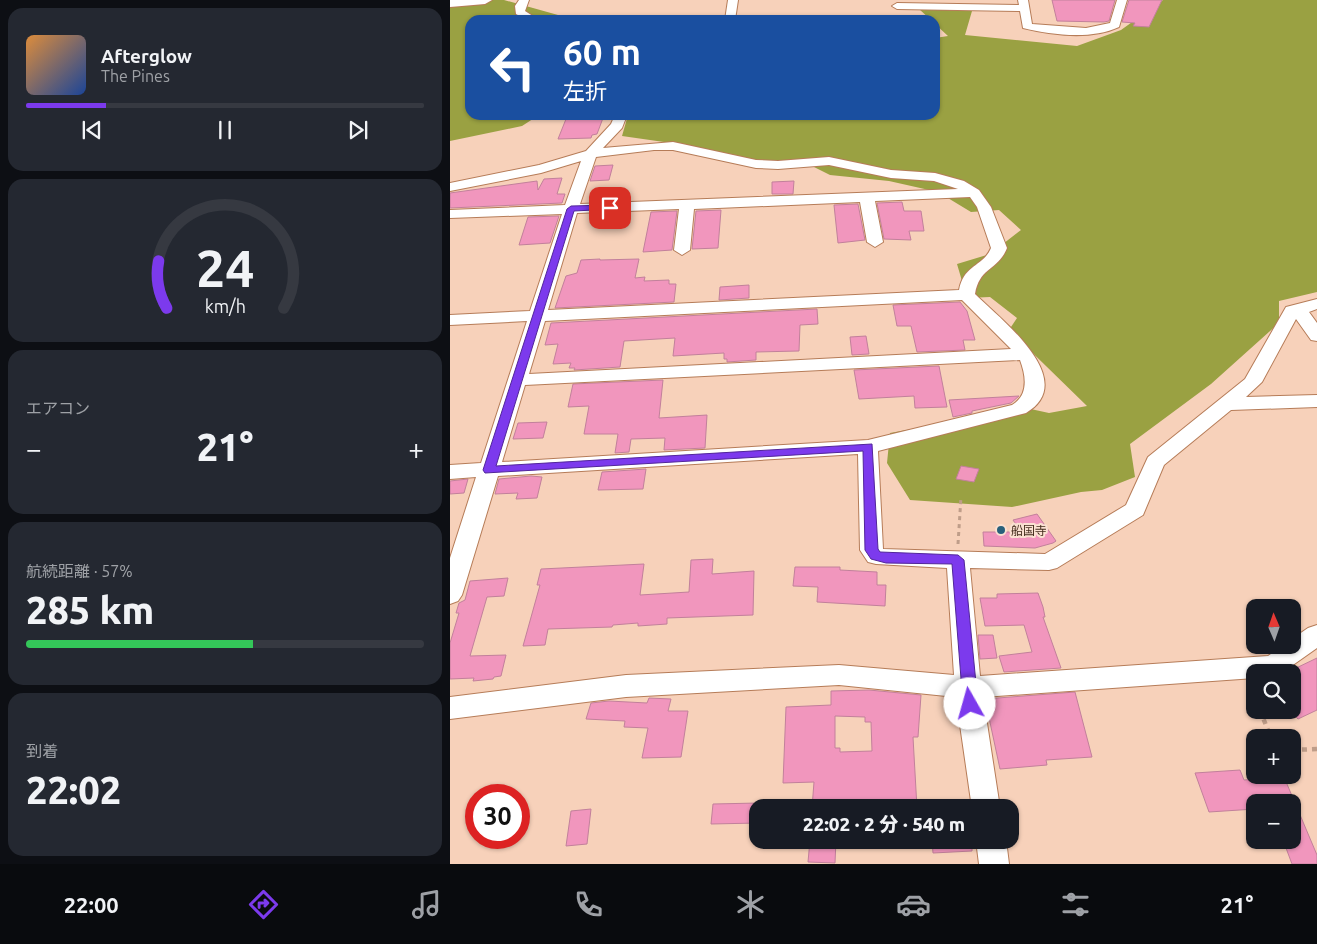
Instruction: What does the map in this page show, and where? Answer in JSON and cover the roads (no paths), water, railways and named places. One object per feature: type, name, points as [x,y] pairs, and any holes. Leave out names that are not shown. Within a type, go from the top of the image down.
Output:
[{"type":"main road","points":[[450,3],[485,0]]},
{"type":"street","points":[[524,0],[520,6],[520,12],[525,15]]},
{"type":"street","points":[[731,15],[733,0]]},
{"type":"street","points":[[893,3],[1024,4],[1027,26],[1100,30],[1115,25],[1122,0]]},
{"type":"street","points":[[893,3],[910,15]]},
{"type":"street","points":[[450,595],[571,209],[592,154],[617,125],[619,120]]},
{"type":"street","points":[[450,187],[540,169],[592,154],[654,146],[673,146],[756,164],[778,165],[829,161],[891,174],[935,177],[959,184],[974,193],[984,207],[999,248],[993,260],[973,271],[967,282],[966,295]]},
{"type":"street","points":[[450,214],[974,193]]},
{"type":"street","points":[[867,198],[875,242]]},
{"type":"street","points":[[682,250],[687,205]]},
{"type":"street","points":[[450,320],[966,295],[1026,354],[1030,362],[1035,389],[1030,402],[1019,409],[868,447],[450,472]]},
{"type":"street","points":[[868,447],[871,550],[876,556],[886,558],[1050,562],[1135,510],[1155,462],[1253,382],[1292,310],[1317,304]]},
{"type":"street","points":[[1298,309],[1317,336]]},
{"type":"street","points":[[518,380],[1026,354]]},
{"type":"street","points":[[1226,404],[1317,401]]},
{"type":"street","points":[[958,560],[968,687],[985,799]]},
{"type":"street","points":[[450,708],[626,686],[839,675],[968,687],[1274,665],[1317,635]]},
{"type":"street","points":[[992,849],[994,864]]},
{"type":"place","name":"船国寺","points":[[1001,530]]}]
